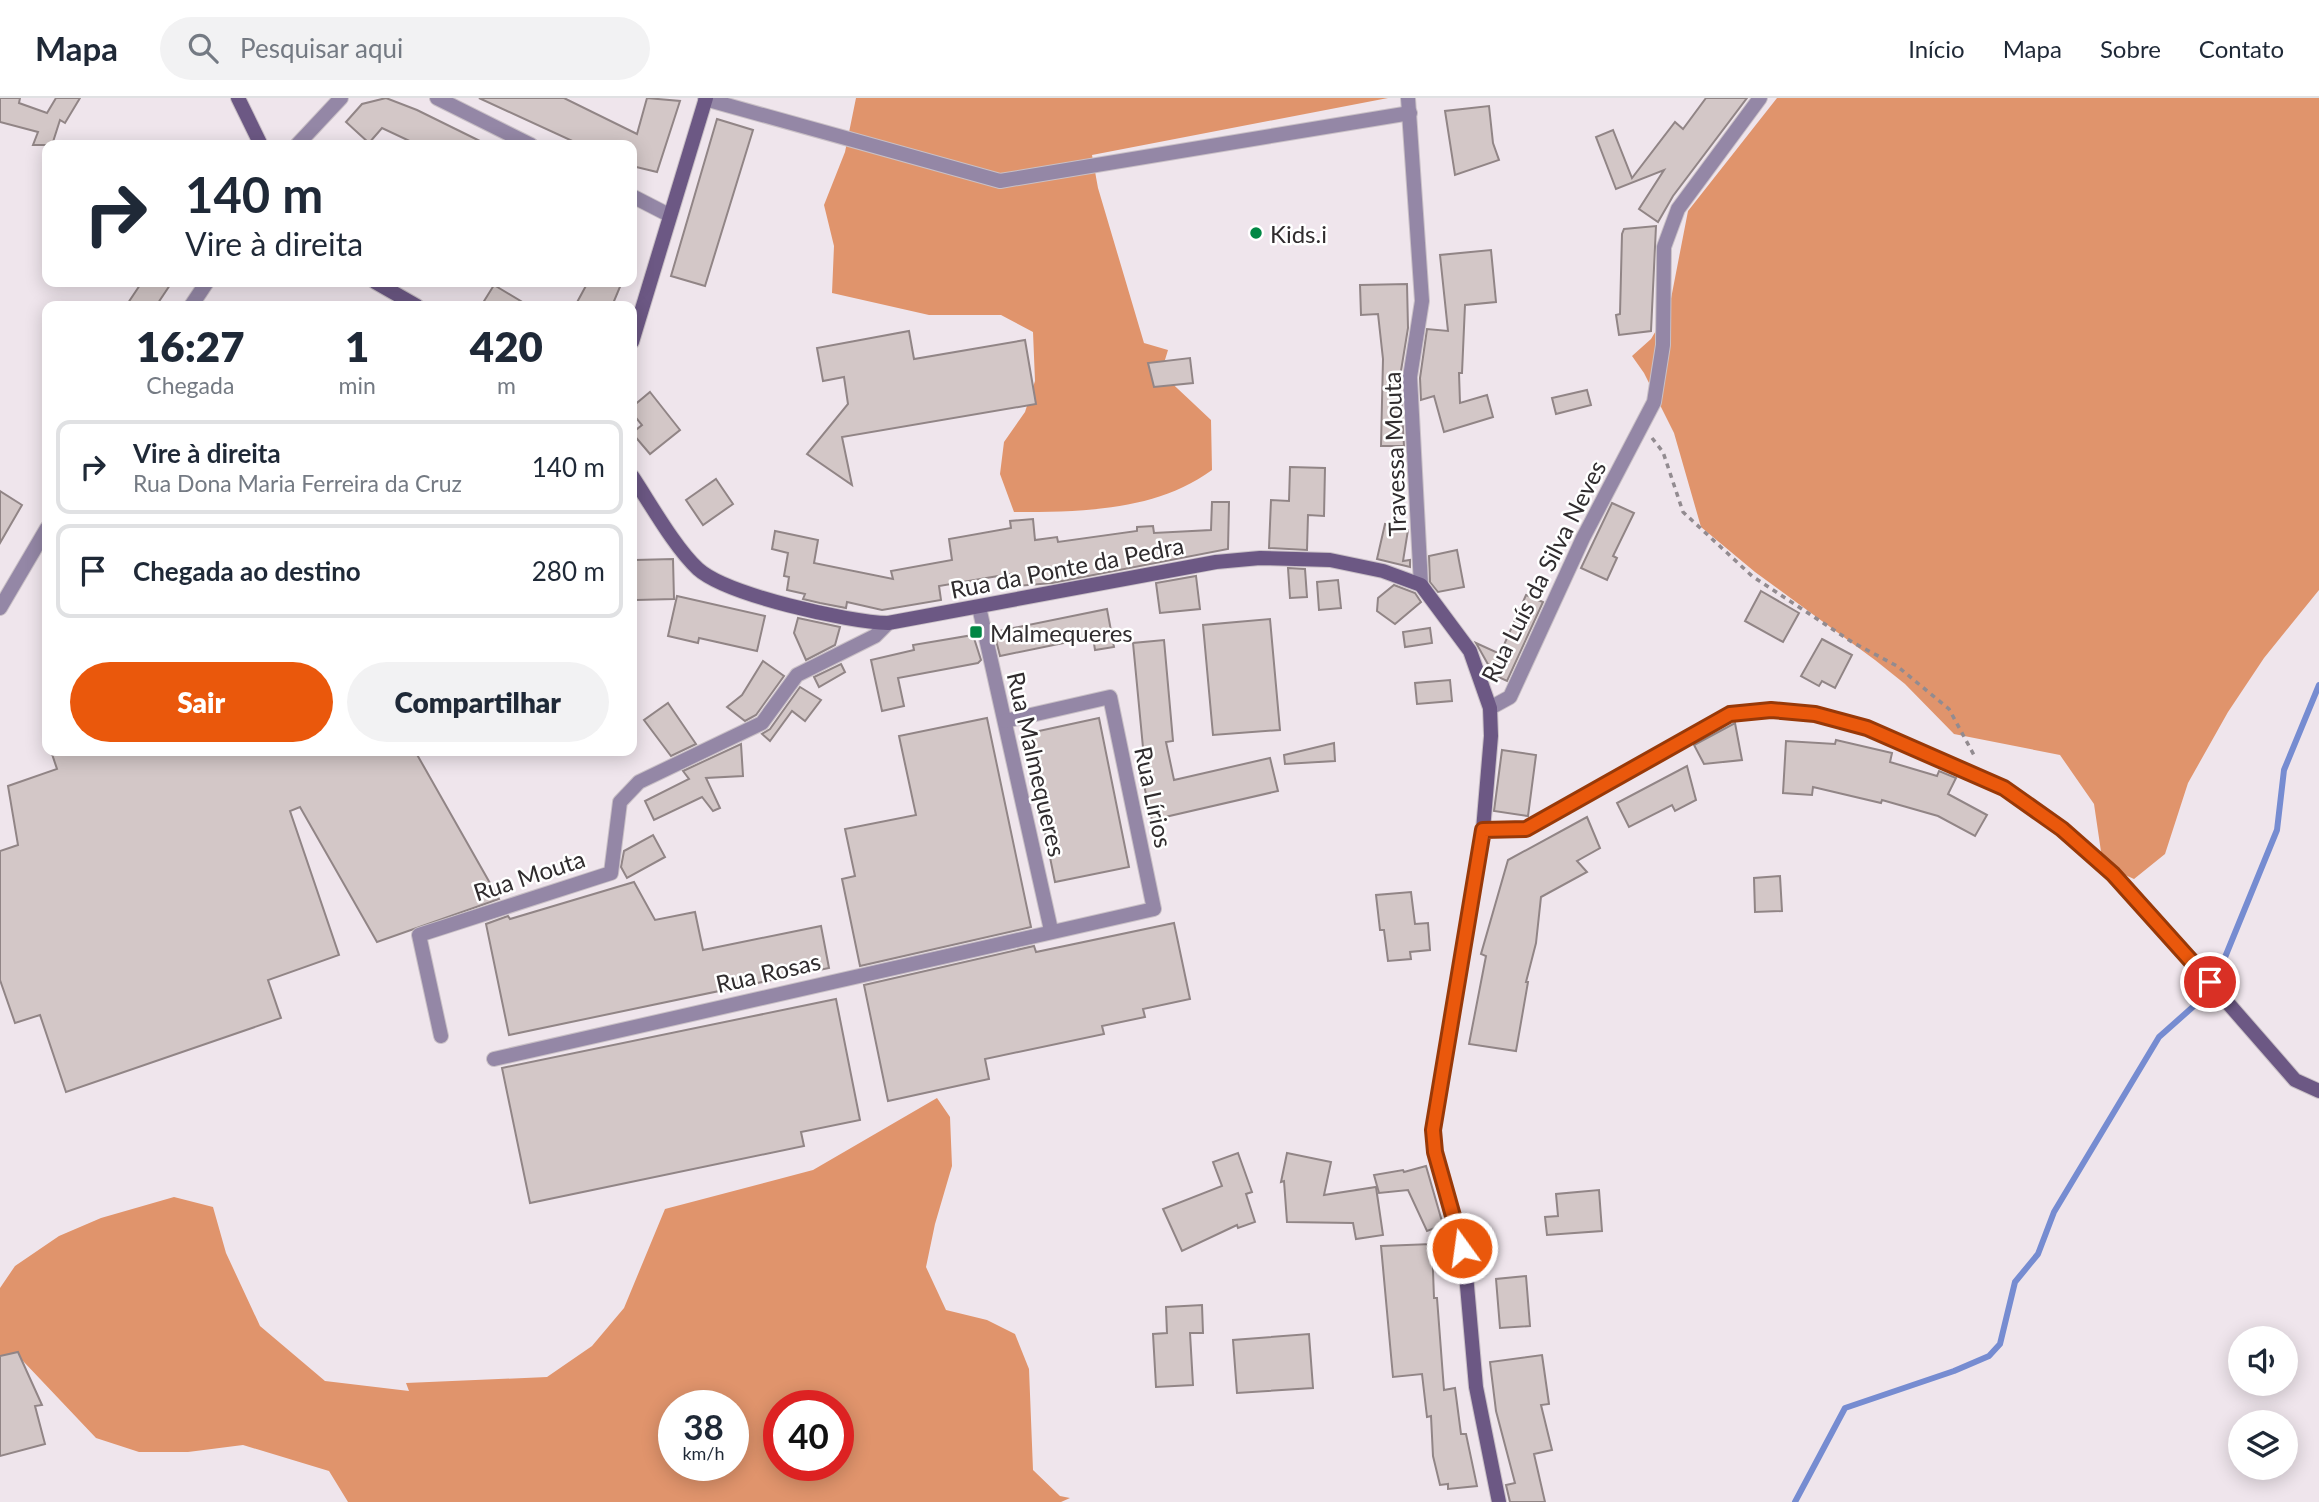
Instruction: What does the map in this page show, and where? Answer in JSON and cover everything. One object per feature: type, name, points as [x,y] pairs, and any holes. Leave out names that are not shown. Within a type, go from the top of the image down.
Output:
[{"type":"street","points":[[238,98],[259,140]]},
{"type":"street","points":[[302,140],[341,98]]},
{"type":"street","points":[[437,98],[521,140]]},
{"type":"street","points":[[637,324],[705,98],[1000,181],[1409,106]]},
{"type":"street","name":"Rua Luís da Silva Neves","points":[[1499,1502],[1476,1387],[1465,1263],[1435,1152],[1433,1130],[1483,830],[1491,736],[1490,708],[1510,697],[1583,538],[1654,402],[1663,345],[1664,247],[1678,209],[1760,98]]},
{"type":"street","name":"Travessa Mouta","points":[[1409,106],[1422,301],[1410,377],[1421,585]]},
{"type":"street","points":[[637,199],[669,215]]},
{"type":"street","points":[[384,287],[408,301]]},
{"type":"street","name":"Rua da Ponte da Pedra","points":[[637,484],[698,569],[736,588],[832,616],[888,623],[1216,562],[1259,558],[1330,560],[1383,571],[1421,585]]},
{"type":"street","points":[[0,608],[42,537]]},
{"type":"street","points":[[1421,585],[1470,651],[1490,708]]},
{"type":"street","name":"Rua Malmequeres","points":[[979,607],[1051,930]]},
{"type":"street","name":"Rua Mouta","points":[[441,1036],[419,935],[611,873],[620,802],[639,782],[762,723],[797,675],[875,636],[888,623]]},
{"type":"street","name":"Rua Lírios","points":[[1004,721],[1110,697],[1154,909],[1051,930]]},
{"type":"street","points":[[1483,830],[1526,829],[1730,714],[1751,710],[1815,714],[1867,728],[2004,788],[2062,829],[2113,874],[2295,1080],[2319,1091]]},
{"type":"street","name":"Rua Rosas","points":[[494,1059],[1051,930]]},
{"type":"path","points":[[1642,426],[1663,452],[1683,512],[1752,576],[1852,642],[1897,666],[1949,709],[1986,780]]},
{"type":"shaded area","points":[[856,98],[1388,98],[1092,155],[1098,188],[1144,343],[1168,350],[1161,373],[1211,420],[1212,470],[1190,484],[1143,501],[1092,510],[1014,512],[1000,474],[1004,442],[1025,412],[1035,381],[1033,332],[1001,315],[929,315],[832,293],[834,246],[824,205],[845,152]]},
{"type":"shaded area","points":[[1777,98],[2319,98],[2319,590],[2264,658],[2228,712],[2188,783],[2165,854],[2134,879],[2103,865],[2094,804],[2060,755],[1954,734],[1905,684],[1755,572],[1701,527],[1674,433],[1644,373],[1632,356],[1651,339],[1669,309],[1688,211]]},
{"type":"shaded area","points":[[937,1098],[950,1117],[952,1166],[926,1267],[946,1310],[987,1320],[1015,1334],[1029,1369],[1033,1470],[1060,1496],[1070,1498],[1061,1502],[348,1502],[329,1471],[243,1445],[188,1452],[139,1452],[96,1438],[23,1361],[0,1361],[0,1288],[15,1266],[59,1236],[101,1218],[174,1197],[213,1207],[226,1253],[260,1326],[325,1381],[409,1391],[406,1383],[547,1377],[592,1346],[624,1308],[665,1209],[813,1170]]},
{"type":"building","points":[[0,98],[20,98],[19,103],[47,113],[56,98],[80,98],[65,123],[60,120],[54,140],[42,140],[42,145],[33,145],[38,132],[0,122]]},
{"type":"building","points":[[386,98],[478,140],[407,140],[382,128],[372,140],[366,140],[346,122],[362,104]]},
{"type":"building","points":[[479,98],[564,98],[637,134],[647,98],[680,101],[657,172],[637,167],[637,140],[570,140]]},
{"type":"building","points":[[1706,98],[1747,98],[1673,196],[1658,222],[1639,209],[1664,170],[1616,189],[1596,137],[1613,130],[1632,178],[1675,122],[1683,129]]},
{"type":"building","points":[[1489,106],[1493,143],[1499,160],[1455,175],[1445,111]]},
{"type":"building","points":[[717,119],[753,130],[705,286],[671,276]]},
{"type":"building","points":[[1656,226],[1651,331],[1619,335],[1616,315],[1620,314],[1622,234],[1624,229]]},
{"type":"building","points":[[1491,250],[1496,302],[1465,305],[1462,373],[1459,373],[1460,403],[1487,395],[1493,417],[1444,432],[1434,396],[1421,400],[1420,378],[1427,329],[1448,331],[1440,255]]},
{"type":"building","points":[[1407,284],[1408,328],[1400,377],[1404,446],[1381,446],[1383,359],[1378,314],[1361,315],[1360,285]]},
{"type":"building","points":[[139,287],[169,287],[159,301],[129,301]]},
{"type":"building","points":[[493,287],[497,287],[521,301],[484,301]]},
{"type":"building","points":[[585,287],[620,287],[614,301],[578,301]]},
{"type":"building","points":[[909,331],[914,359],[1025,340],[1036,404],[842,437],[852,485],[807,454],[848,404],[844,377],[823,381],[817,348]]},
{"type":"building","points":[[1190,358],[1193,383],[1154,387],[1148,363]]},
{"type":"building","points":[[1587,390],[1591,405],[1556,414],[1552,398]]},
{"type":"building","points":[[650,392],[680,430],[650,454],[637,439],[637,429],[642,425],[637,419],[637,403]]},
{"type":"building","points":[[1290,467],[1325,468],[1324,516],[1308,515],[1307,550],[1269,548],[1271,500],[1289,501]]},
{"type":"building","points":[[716,479],[733,504],[703,525],[686,500]]},
{"type":"building","points":[[0,491],[22,505],[0,543]]},
{"type":"building","points":[[1212,502],[1229,502],[1228,549],[1052,583],[1017,586],[1016,573],[939,586],[941,600],[882,610],[847,602],[846,608],[803,599],[805,594],[787,590],[789,577],[784,576],[788,553],[772,549],[775,531],[818,540],[814,563],[893,579],[891,571],[952,560],[949,539],[1011,528],[1010,521],[1033,519],[1035,540],[1057,537],[1058,542],[1137,531],[1137,527],[1153,526],[1154,533],[1211,530]]},
{"type":"building","points":[[1612,503],[1634,513],[1613,556],[1617,558],[1607,580],[1581,568]]},
{"type":"building","points":[[1385,524],[1408,530],[1403,561],[1410,560],[1410,567],[1377,559]]},
{"type":"building","points":[[1457,550],[1464,587],[1438,592],[1430,582],[1429,556]]},
{"type":"building","points":[[673,559],[674,599],[637,600],[637,560]]},
{"type":"building","points":[[1288,568],[1305,569],[1307,597],[1290,598]]},
{"type":"building","points":[[1196,576],[1200,609],[1160,613],[1156,583]]},
{"type":"building","points":[[1338,580],[1341,608],[1319,610],[1317,582]]},
{"type":"building","points":[[1394,585],[1415,593],[1421,602],[1395,624],[1377,611],[1378,598]]},
{"type":"building","points":[[1761,591],[1799,613],[1783,642],[1745,621]]},
{"type":"building","points":[[1526,595],[1543,602],[1507,681],[1494,675],[1476,643],[1500,654]]},
{"type":"building","points":[[677,596],[765,616],[757,651],[699,638],[698,643],[668,636]]},
{"type":"building","points":[[1107,609],[1114,647],[1095,650],[1093,637],[1000,656],[994,632]]},
{"type":"building","points":[[798,618],[840,627],[835,645],[806,660],[794,633]]},
{"type":"building","points":[[1270,619],[1280,730],[1213,735],[1203,625]]},
{"type":"building","points":[[1430,628],[1432,643],[1405,647],[1403,632]]},
{"type":"building","points":[[973,635],[981,660],[978,663],[898,678],[904,706],[882,711],[871,660],[914,650],[913,645]]},
{"type":"building","points":[[1822,639],[1852,655],[1835,688],[1822,681],[1819,686],[1801,676]]},
{"type":"building","points":[[1164,640],[1173,741],[1166,742],[1174,780],[1270,758],[1278,791],[1152,820],[1138,759],[1144,758],[1133,643]]},
{"type":"building","points":[[763,661],[784,676],[756,715],[745,721],[727,707],[742,695]]},
{"type":"building","points":[[841,664],[845,672],[819,687],[814,677]]},
{"type":"building","points":[[1450,680],[1452,701],[1417,704],[1415,683]]},
{"type":"building","points":[[800,687],[821,700],[805,721],[792,711],[770,741],[762,734],[770,729]]},
{"type":"building","points":[[668,703],[696,744],[671,756],[644,720]]},
{"type":"building","points":[[987,718],[1031,927],[860,966],[842,879],[855,876],[845,829],[916,815],[899,736]]},
{"type":"building","points":[[1099,718],[1129,867],[1055,882],[1025,734]]},
{"type":"building","points":[[1735,723],[1742,760],[1704,764],[1694,745]]},
{"type":"building","points":[[1836,740],[1892,753],[1890,762],[1937,776],[1939,771],[1956,778],[1948,794],[1987,815],[1975,836],[1938,816],[1882,800],[1881,803],[1813,787],[1812,795],[1783,793],[1786,741],[1835,744]]},
{"type":"building","points":[[1334,743],[1335,761],[1285,764],[1284,755]]},
{"type":"building","points":[[741,744],[743,776],[706,778],[720,808],[713,811],[702,797],[654,820],[645,801],[689,779],[683,771]]},
{"type":"building","points":[[1502,750],[1536,755],[1528,816],[1494,811]]},
{"type":"building","points":[[53,756],[418,756],[499,899],[377,942],[300,807],[290,811],[339,955],[268,980],[281,1018],[66,1092],[40,1015],[15,1023],[0,980],[0,851],[18,845],[8,786],[57,769]]},
{"type":"building","points":[[1687,766],[1696,800],[1675,811],[1672,805],[1629,827],[1617,803]]},
{"type":"building","points":[[1587,817],[1600,848],[1577,861],[1587,872],[1541,897],[1536,943],[1526,982],[1516,1051],[1469,1044],[1486,956],[1481,954],[1508,860]]},
{"type":"building","points":[[653,835],[665,857],[627,878],[621,867],[624,851]]},
{"type":"building","points":[[1780,876],[1782,911],[1755,912],[1754,878]]},
{"type":"building","points":[[634,882],[655,920],[695,912],[703,950],[821,926],[829,968],[509,1035],[486,924]]},
{"type":"building","points":[[1411,892],[1415,924],[1428,923],[1430,950],[1410,952],[1411,959],[1388,961],[1384,930],[1380,930],[1376,895]]},
{"type":"building","points":[[1174,923],[1190,999],[1143,1009],[1145,1017],[1102,1026],[1104,1034],[985,1059],[989,1079],[888,1101],[864,985],[1034,946],[1036,952]]},
{"type":"building","points":[[836,999],[860,1120],[801,1132],[804,1146],[530,1203],[502,1068]]},
{"type":"building","points":[[1238,1153],[1252,1192],[1246,1194],[1255,1222],[1238,1228],[1237,1225],[1182,1251],[1163,1209],[1222,1186],[1213,1162]]},
{"type":"building","points":[[1287,1153],[1331,1162],[1324,1195],[1376,1187],[1383,1235],[1356,1239],[1353,1223],[1287,1222],[1284,1181],[1281,1182]]},
{"type":"building","points":[[1426,1166],[1443,1225],[1427,1231],[1408,1190],[1379,1193],[1374,1175],[1404,1172]]},
{"type":"building","points":[[1599,1190],[1602,1231],[1547,1235],[1545,1217],[1558,1216],[1556,1194]]},
{"type":"building","points":[[1432,1244],[1434,1298],[1437,1298],[1444,1390],[1455,1388],[1461,1434],[1466,1434],[1477,1486],[1448,1489],[1448,1484],[1440,1485],[1433,1456],[1431,1416],[1427,1417],[1422,1374],[1393,1377],[1381,1246]]},
{"type":"building","points":[[1526,1276],[1530,1326],[1500,1328],[1496,1279]]},
{"type":"building","points":[[1202,1305],[1203,1333],[1190,1333],[1193,1385],[1156,1387],[1153,1334],[1167,1333],[1166,1307]]},
{"type":"building","points":[[1309,1334],[1313,1388],[1237,1393],[1233,1340]]},
{"type":"building","points":[[18,1352],[42,1405],[35,1406],[45,1444],[0,1456],[0,1356]]},
{"type":"building","points":[[1542,1355],[1549,1404],[1541,1405],[1552,1450],[1534,1454],[1545,1502],[1510,1502],[1506,1485],[1515,1483],[1496,1411],[1490,1362]]},
{"type":"waterway","points":[[2221,967],[2277,830],[2284,770],[2319,685]]},
{"type":"waterway","points":[[1795,1502],[1845,1408],[1954,1371],[1989,1356],[2000,1344],[2015,1282],[2038,1254],[2054,1212],[2159,1037],[2195,1005]]},
{"type":"place","name":"Kids.i","points":[[1256,233]]},
{"type":"place","name":"Malmequeres","points":[[976,632]]},
{"type":"route","points":[[1462,1248],[1435,1152],[1433,1130],[1483,830],[1526,829],[1730,714],[1751,710],[1815,714],[1867,728],[2004,788],[2062,829],[2113,874],[2210,982]]}]
